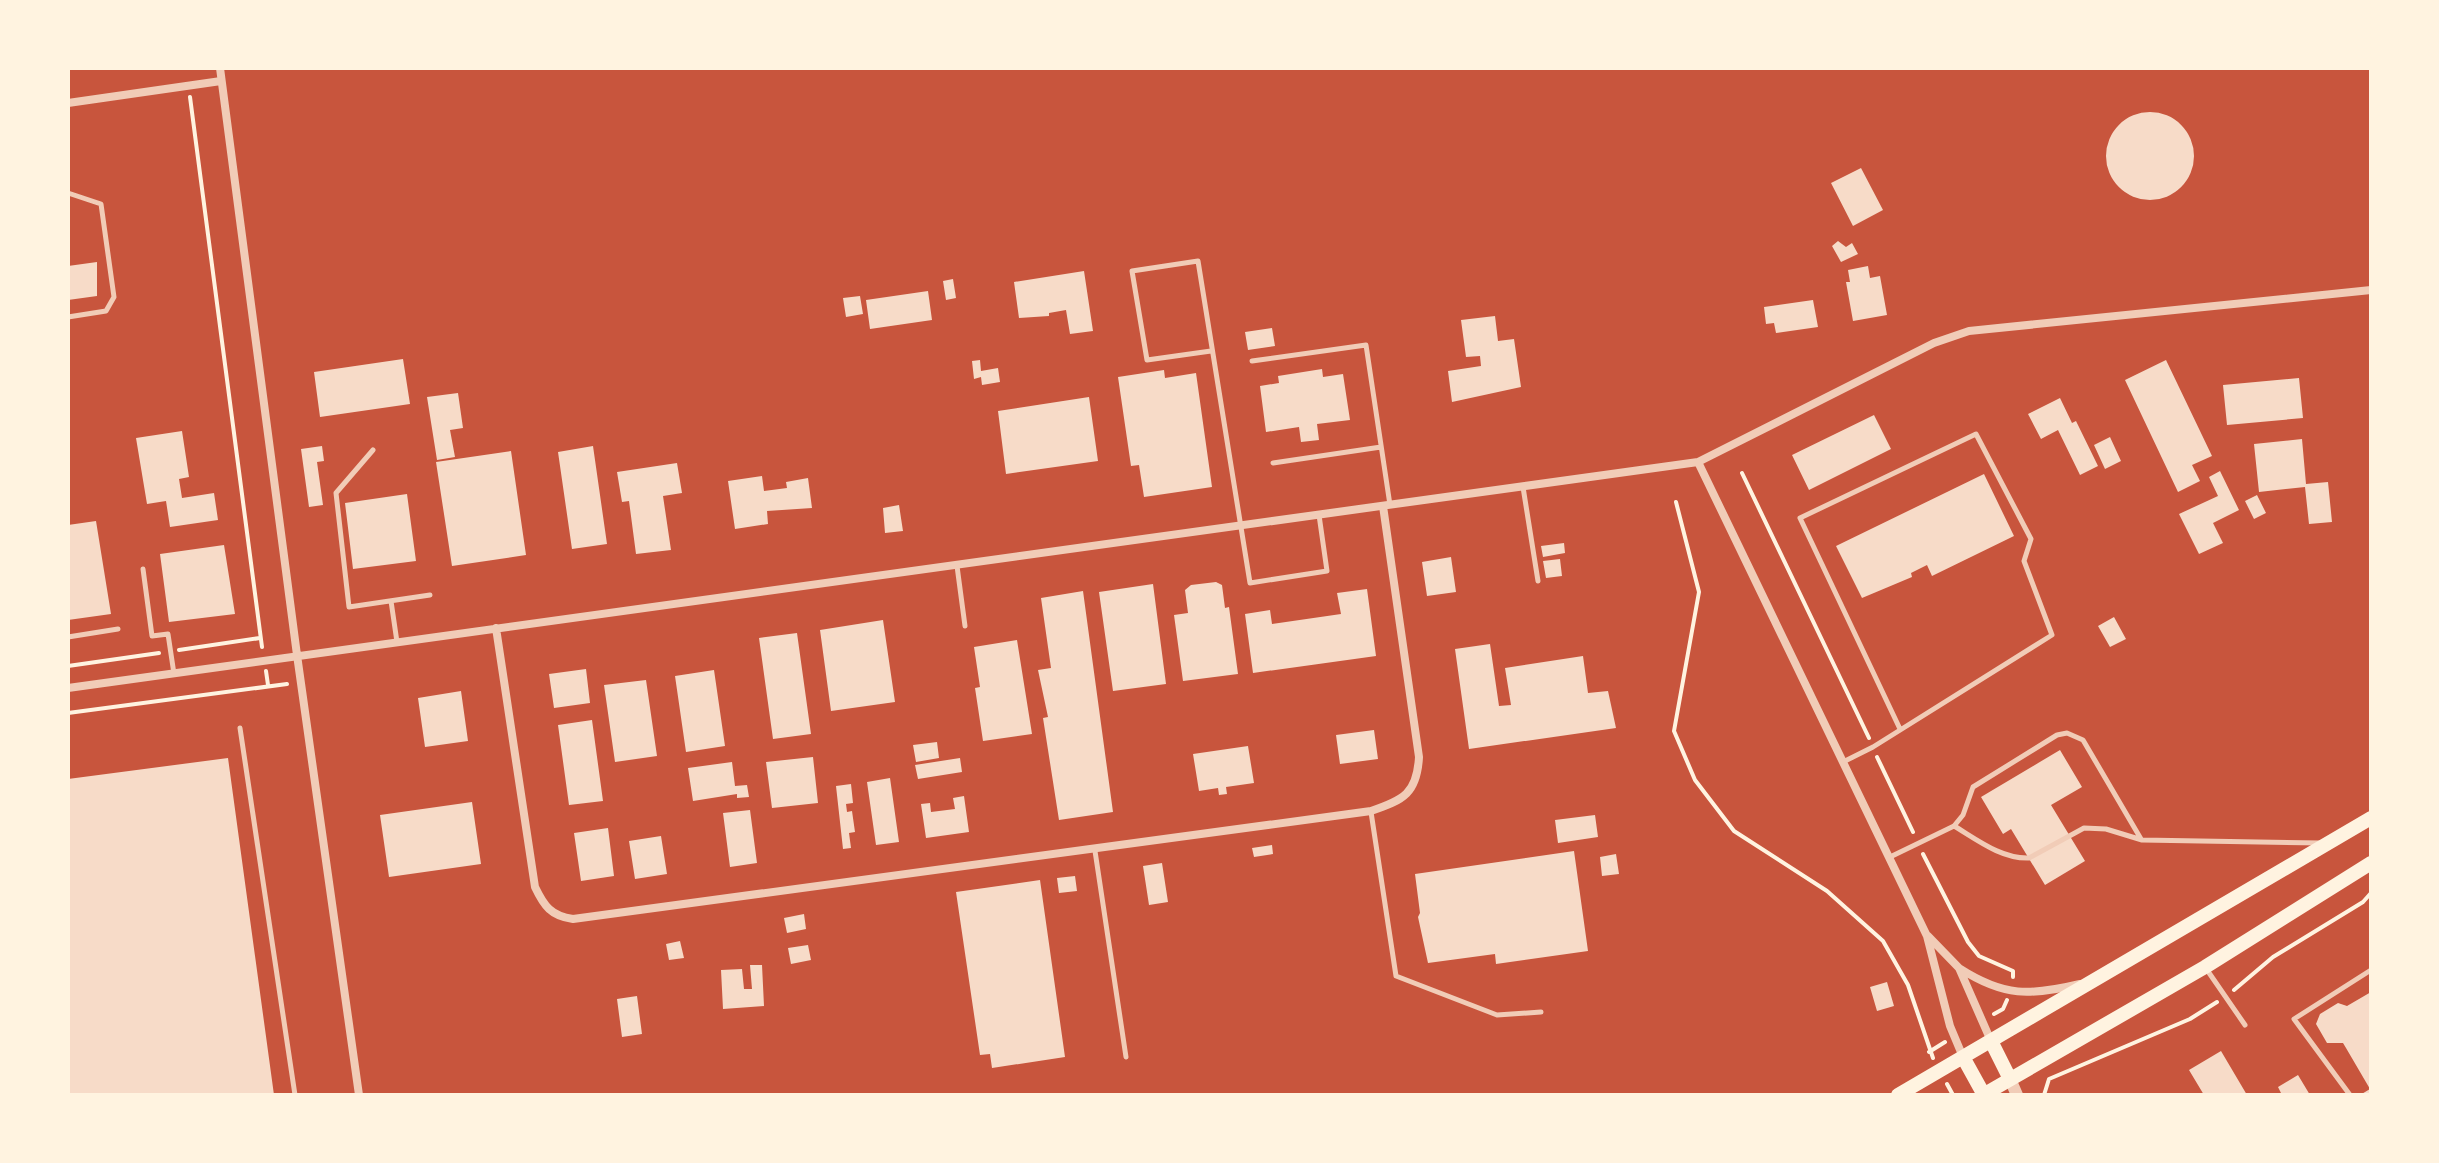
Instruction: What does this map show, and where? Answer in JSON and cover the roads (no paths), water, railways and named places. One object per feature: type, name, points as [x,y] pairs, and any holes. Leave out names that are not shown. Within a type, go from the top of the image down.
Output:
[{"type":"main road","points":[[1898,1095],[2371,818]]},
{"type":"main road","points":[[1963,1057],[1983,1095],[2205,967],[2371,863]]},
{"type":"main road","points":[[1991,1041],[2010,1079]]},
{"type":"street","points":[[220,68],[297,655],[359,1095]]},
{"type":"street","points":[[68,103],[221,81]]},
{"type":"street","points":[[68,688],[1698,462],[1934,343],[1969,331],[2371,290]]},
{"type":"street","points":[[1698,462],[1927,936],[1950,1026],[1963,1057]]},
{"type":"street","points":[[496,628],[535,887],[544,904],[557,917],[573,919],[1095,851],[1371,811],[1395,803],[1409,792],[1418,776],[1419,757],[1386,505]]},
{"type":"street","points":[[1927,936],[1959,968],[1996,988],[2024,994],[2097,980]]},
{"type":"street","points":[[1959,968],[1991,1041]]},
{"type":"street","points":[[2010,1079],[2017,1095]]},
{"type":"lane","points":[[68,193],[101,204],[114,297],[106,311],[68,317]]},
{"type":"lane","points":[[1211,351],[1147,360],[1132,271],[1198,261],[1250,583],[1327,571],[1319,515]]},
{"type":"lane","points":[[1252,361],[1366,345],[1386,505]]},
{"type":"lane","points":[[1843,762],[1900,729],[2052,635],[2024,561],[2031,539],[1976,434],[1800,518],[1900,729]]},
{"type":"lane","points":[[1273,463],[1381,447]]},
{"type":"lane","points":[[373,450],[336,493],[349,607],[430,595]]},
{"type":"lane","points":[[1523,487],[1538,581]]},
{"type":"lane","points":[[956,565],[965,626]]},
{"type":"lane","points":[[143,569],[152,636],[168,634],[174,675]]},
{"type":"lane","points":[[391,601],[397,642]]},
{"type":"lane","points":[[68,637],[118,629]]},
{"type":"lane","points":[[240,728],[295,1095]]},
{"type":"lane","points":[[1890,857],[1954,826],[1963,815],[1973,787],[2057,735],[2067,733],[2083,740],[2142,840]]},
{"type":"lane","points":[[1371,811],[1396,976],[1497,1015],[1541,1012]]},
{"type":"lane","points":[[1954,826],[1996,850],[2021,859],[2029,858],[2084,828],[2106,829],[2142,840],[2330,843]]},
{"type":"lane","points":[[1095,851],[1126,1057]]},
{"type":"lane","points":[[2205,967],[2245,1025]]},
{"type":"lane","points":[[2350,1095],[2294,1019],[2371,970]]}]
